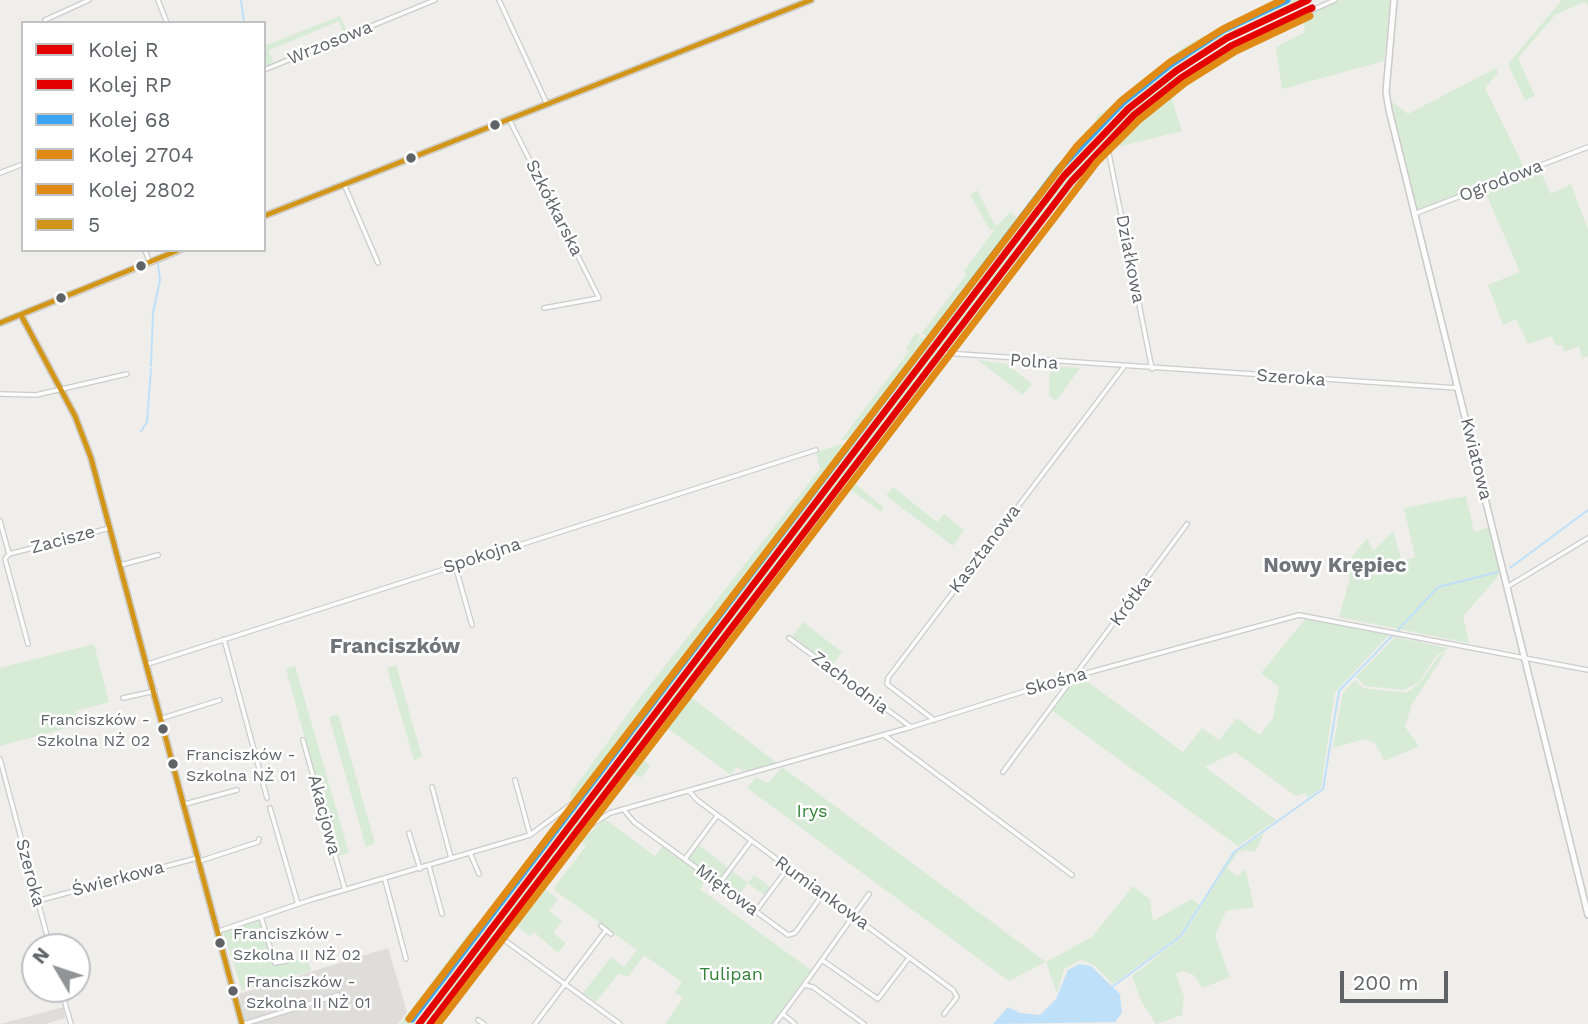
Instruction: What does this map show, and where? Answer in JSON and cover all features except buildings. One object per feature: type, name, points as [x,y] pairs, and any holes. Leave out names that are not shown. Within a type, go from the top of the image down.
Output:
[{"type":"street","points":[[45,20],[89,0]]},
{"type":"street","points":[[158,0],[166,21]]},
{"type":"street","name":"Wrzosowa","points":[[266,69],[435,0]]},
{"type":"street","points":[[499,0],[547,104]]},
{"type":"street","points":[[266,215],[811,0]]},
{"type":"street","points":[[1186,78],[1249,38],[1335,0]]},
{"type":"street","name":"Kwiatowa","points":[[1394,0],[1386,100],[1588,915]]},
{"type":"street","name":"Szkółkarska","points":[[509,119],[599,298],[544,308]]},
{"type":"street","name":"Ogrodowa","points":[[1414,214],[1588,147]]},
{"type":"street","name":"Działkowa","points":[[1108,149],[1152,369]]},
{"type":"street","points":[[0,173],[21,165]]},
{"type":"street","points":[[344,184],[378,263]]},
{"type":"street","points":[[146,252],[150,262]]},
{"type":"street","points":[[0,323],[175,252]]},
{"type":"street","points":[[21,315],[62,390],[88,446],[243,1024],[338,995]]},
{"type":"street","name":"Polna","points":[[945,353],[1123,368]]},
{"type":"street","name":"Szeroka","points":[[1123,368],[1459,387]]},
{"type":"street","name":"Kasztanowa","points":[[934,720],[886,681],[1123,368]]},
{"type":"street","points":[[0,394],[28,396],[127,374]]},
{"type":"street","name":"Spokojna","points":[[148,664],[817,450]]},
{"type":"street","name":"Zacisze","points":[[0,521],[9,554],[110,528]]},
{"type":"street","name":"Krótka","points":[[1074,677],[1187,524]]},
{"type":"street","points":[[1507,587],[1588,538]]},
{"type":"street","points":[[9,554],[5,559],[28,644]]},
{"type":"street","points":[[121,565],[158,555]]},
{"type":"street","points":[[455,565],[472,625]]},
{"type":"street","name":"Skośna","points":[[503,939],[595,821],[624,809],[884,735],[1074,677],[1303,614],[1588,670]]},
{"type":"street","name":"Zachodnia","points":[[789,638],[911,727]]},
{"type":"street","points":[[224,639],[267,798]]},
{"type":"street","points":[[1003,772],[1074,677]]},
{"type":"street","points":[[123,698],[155,691]]},
{"type":"street","points":[[163,718],[220,699]]},
{"type":"street","points":[[884,735],[1072,875]]},
{"type":"street","name":"Akacjowa","points":[[303,740],[345,890]]},
{"type":"street","name":"Szeroka","points":[[0,759],[46,933]]},
{"type":"street","points":[[515,780],[530,835]]},
{"type":"street","points":[[432,787],[451,859]]},
{"type":"street","points":[[185,804],[237,790]]},
{"type":"street","name":"Rumiankowa","points":[[689,791],[751,841],[957,994],[944,1014]]},
{"type":"street","points":[[219,931],[298,904],[530,835],[573,803]]},
{"type":"street","points":[[270,808],[298,904]]},
{"type":"street","name":"Miętowa","points":[[624,809],[634,822],[791,936],[823,894]]},
{"type":"street","points":[[685,859],[718,816]]},
{"type":"street","points":[[409,833],[419,869]]},
{"type":"street","name":"Świerkowa","points":[[37,901],[200,859],[258,842],[259,839]]},
{"type":"street","points":[[719,884],[751,841]]},
{"type":"street","points":[[470,853],[479,874]]},
{"type":"street","points":[[429,866],[443,914]]},
{"type":"street","points":[[756,912],[788,868]]},
{"type":"street","points":[[384,879],[406,959]]},
{"type":"street","points":[[775,1024],[806,986],[869,894]]},
{"type":"street","points":[[261,917],[275,963],[287,961]]},
{"type":"street","points":[[601,926],[611,934]]},
{"type":"street","points":[[535,1024],[606,930]]},
{"type":"street","points":[[438,1024],[503,939],[620,1024]]},
{"type":"street","points":[[822,960],[878,999],[909,958]]},
{"type":"street","points":[[806,986],[813,987],[864,1024]]},
{"type":"street","points":[[65,1003],[71,1024]]},
{"type":"street","points":[[783,1014],[795,1024]]},
{"type":"street","points":[[478,1020],[484,1024]]},
{"type":"shaded area","points":[[388,948],[407,1012],[398,1024],[246,1024],[239,994]]},
{"type":"shaded area","points":[[64,1007],[65,1018],[46,1024],[0,1024]]},
{"type":"green space","points":[[1274,0],[1302,0],[1242,26],[1192,56],[1116,115],[1060,177],[933,343],[922,333],[966,275],[964,271],[995,229],[990,230],[970,195],[977,190],[996,227],[1010,212],[1017,218],[1055,167],[1094,125],[1097,116],[1118,102],[1183,47]]},
{"type":"green space","points":[[1341,0],[1390,0],[1384,61],[1282,89],[1276,47],[1305,32],[1303,17]]},
{"type":"green space","points":[[1562,0],[1588,0],[1588,6],[1584,2],[1555,15],[1518,58],[1535,96],[1525,100],[1508,64]]},
{"type":"green space","points":[[340,16],[348,34],[266,67],[266,45]],"holes":[[[339,21],[343,33],[274,62],[268,51]]]},
{"type":"green space","points":[[1496,68],[1498,73],[1485,88],[1525,169],[1418,212],[1391,101],[1408,114]]},
{"type":"green space","points":[[1178,72],[1182,83],[1170,94],[1182,131],[1104,150],[1039,229],[1044,235],[952,355],[937,346],[1077,163],[1109,129]]},
{"type":"green space","points":[[1534,169],[1541,173],[1551,194],[1571,184],[1588,230],[1588,356],[1582,358],[1579,346],[1564,352],[1562,345],[1556,346],[1552,336],[1528,344],[1516,319],[1503,325],[1488,285],[1520,272],[1484,189]]},
{"type":"green space","points":[[916,333],[920,335],[912,359],[850,439],[841,440],[909,351],[906,348]]},
{"type":"green space","points":[[923,337],[932,344],[580,806],[571,800],[570,794],[638,700],[820,469],[816,452],[852,441],[910,365],[919,340]]},
{"type":"green space","points":[[935,348],[951,357],[936,376],[932,374],[862,465],[853,482],[884,508],[881,512],[851,490],[842,501],[837,502],[809,538],[804,533],[796,544],[800,547],[781,574],[688,695],[777,763],[746,772],[737,767],[731,775],[666,727],[642,758],[650,766],[641,778],[631,773],[607,809],[592,816],[585,809]]},
{"type":"green space","points":[[978,360],[1007,364],[1032,384],[1023,395]]},
{"type":"green space","points":[[1050,366],[1080,368],[1056,401],[1049,396]]},
{"type":"green space","points":[[893,487],[937,522],[944,514],[964,530],[953,546],[886,496]]},
{"type":"green space","points":[[1466,496],[1474,532],[1490,527],[1501,573],[1463,616],[1469,643],[1339,617],[1350,578],[1348,562],[1367,538],[1373,551],[1393,531],[1402,561],[1415,557],[1404,508]]},
{"type":"green space","points":[[1306,618],[1390,634],[1335,692],[1321,788],[1307,798],[1306,793],[1296,796],[1235,752],[1205,767],[1276,820],[1238,846],[1051,710],[1073,681],[1084,679],[1183,752],[1202,728],[1219,740],[1237,718],[1260,735],[1273,718],[1279,687],[1261,673]]},
{"type":"green space","points":[[803,622],[842,652],[831,667],[791,638]]},
{"type":"green space","points":[[1395,637],[1448,648],[1435,657],[1419,682],[1404,690],[1365,686],[1356,677]]},
{"type":"green space","points":[[94,644],[109,702],[76,711],[79,725],[0,746],[0,668]]},
{"type":"green space","points":[[1446,651],[1411,706],[1405,727],[1419,746],[1385,761],[1375,743],[1364,739],[1333,748],[1343,693],[1355,680],[1363,688],[1406,693],[1420,683],[1438,657]]},
{"type":"green space","points":[[396,665],[422,757],[414,760],[387,668]]},
{"type":"green space","points":[[295,666],[349,853],[337,856],[286,669]]},
{"type":"green space","points":[[338,714],[375,843],[366,847],[329,717]]},
{"type":"green space","name":"Irys","points":[[782,767],[1046,962],[1009,981],[747,788],[756,777],[768,783]]},
{"type":"green space","points":[[576,808],[578,809],[414,1024],[400,1024],[473,927],[483,929]]},
{"type":"green space","points":[[582,812],[590,821],[500,937],[492,930]]},
{"type":"green space","name":"Tulipan","points":[[605,819],[655,856],[663,846],[688,864],[707,878],[700,889],[811,970],[772,1024],[665,1024],[683,998],[675,992],[682,982],[644,955],[628,977],[619,973],[596,1002],[583,993],[611,957],[624,967],[637,950],[553,889],[586,846],[581,841]]},
{"type":"green space","points":[[1265,832],[1255,852],[1238,852],[1227,868],[1238,877],[1245,868],[1254,907],[1226,911],[1215,936],[1230,977],[1202,988],[1194,975],[1183,971],[1176,974],[1184,997],[1182,1015],[1156,1024],[1141,1001],[1132,976],[1183,936],[1234,853]]},
{"type":"green space","points":[[699,845],[728,868],[718,881],[689,859]]},
{"type":"green space","points":[[732,871],[748,883],[739,895],[723,884]]},
{"type":"green space","points":[[754,875],[770,887],[764,895],[748,883]]},
{"type":"green space","points":[[1133,886],[1150,899],[1153,921],[1192,899],[1200,905],[1181,935],[1113,984],[1094,965],[1081,960],[1064,969],[1057,994],[1046,962],[1092,937]]},
{"type":"green space","points":[[545,889],[558,899],[549,911],[562,921],[553,933],[566,943],[558,953],[534,932],[530,936],[516,926]]},
{"type":"green space","points":[[260,919],[274,966],[307,956],[311,971],[242,990],[223,932]]},
{"type":"green space","points":[[491,932],[499,939],[436,1024],[421,1024]]},
{"type":"water","points":[[1079,964],[1091,966],[1120,994],[1122,1013],[1115,1022],[993,1024],[1008,1007],[1020,1013],[1040,1015],[1056,999],[1068,970]]},
{"type":"waterway","points":[[241,0],[244,21]]},
{"type":"waterway","points":[[151,366],[153,313],[160,280],[158,264]]},
{"type":"waterway","points":[[141,431],[147,422],[151,369]]},
{"type":"waterway","points":[[1510,568],[1588,510]]},
{"type":"waterway","points":[[1398,630],[1438,587],[1498,572]]},
{"type":"waterway","points":[[1112,987],[1181,936],[1234,852],[1323,789],[1339,691],[1393,635]]},
{"type":"rail line","name":"2704","points":[[409,1019],[1077,146],[1121,101],[1170,62],[1223,29],[1282,0]]},
{"type":"rail line","name":"68","points":[[412,1019],[1058,170],[1122,103],[1171,64],[1223,30],[1287,0]]},
{"type":"rail line","name":"R","points":[[419,1024],[1064,176],[1128,109],[1176,71],[1227,38],[1308,0]]},
{"type":"rail line","name":"RP","points":[[430,1024],[1071,182],[1134,115],[1181,78],[1231,46],[1312,8]]},
{"type":"rail line","name":"2802","points":[[438,1024],[1097,162],[1139,120],[1185,83],[1236,51],[1310,16]]},
{"type":"transit line","name":"5","points":[[266,215],[811,0]]},
{"type":"transit line","name":"5","points":[[0,323],[174,252]]},
{"type":"transit line","name":"5","points":[[21,315],[75,416],[91,458],[242,1024]]},
{"type":"place","name":"Franciszków - Szkolna NŻ 02","points":[[163,729]]},
{"type":"place","name":"Franciszków - Szkolna NŻ 01","points":[[173,764]]},
{"type":"place","name":"Franciszków - Szkolna II NŻ 02","points":[[220,943]]},
{"type":"place","name":"Franciszków - Szkolna II NŻ 01","points":[[233,991]]},
{"type":"district","name":"Nowy Krępiec","points":[[1335,566]]},
{"type":"district","name":"Franciszków","points":[[395,647]]}]
